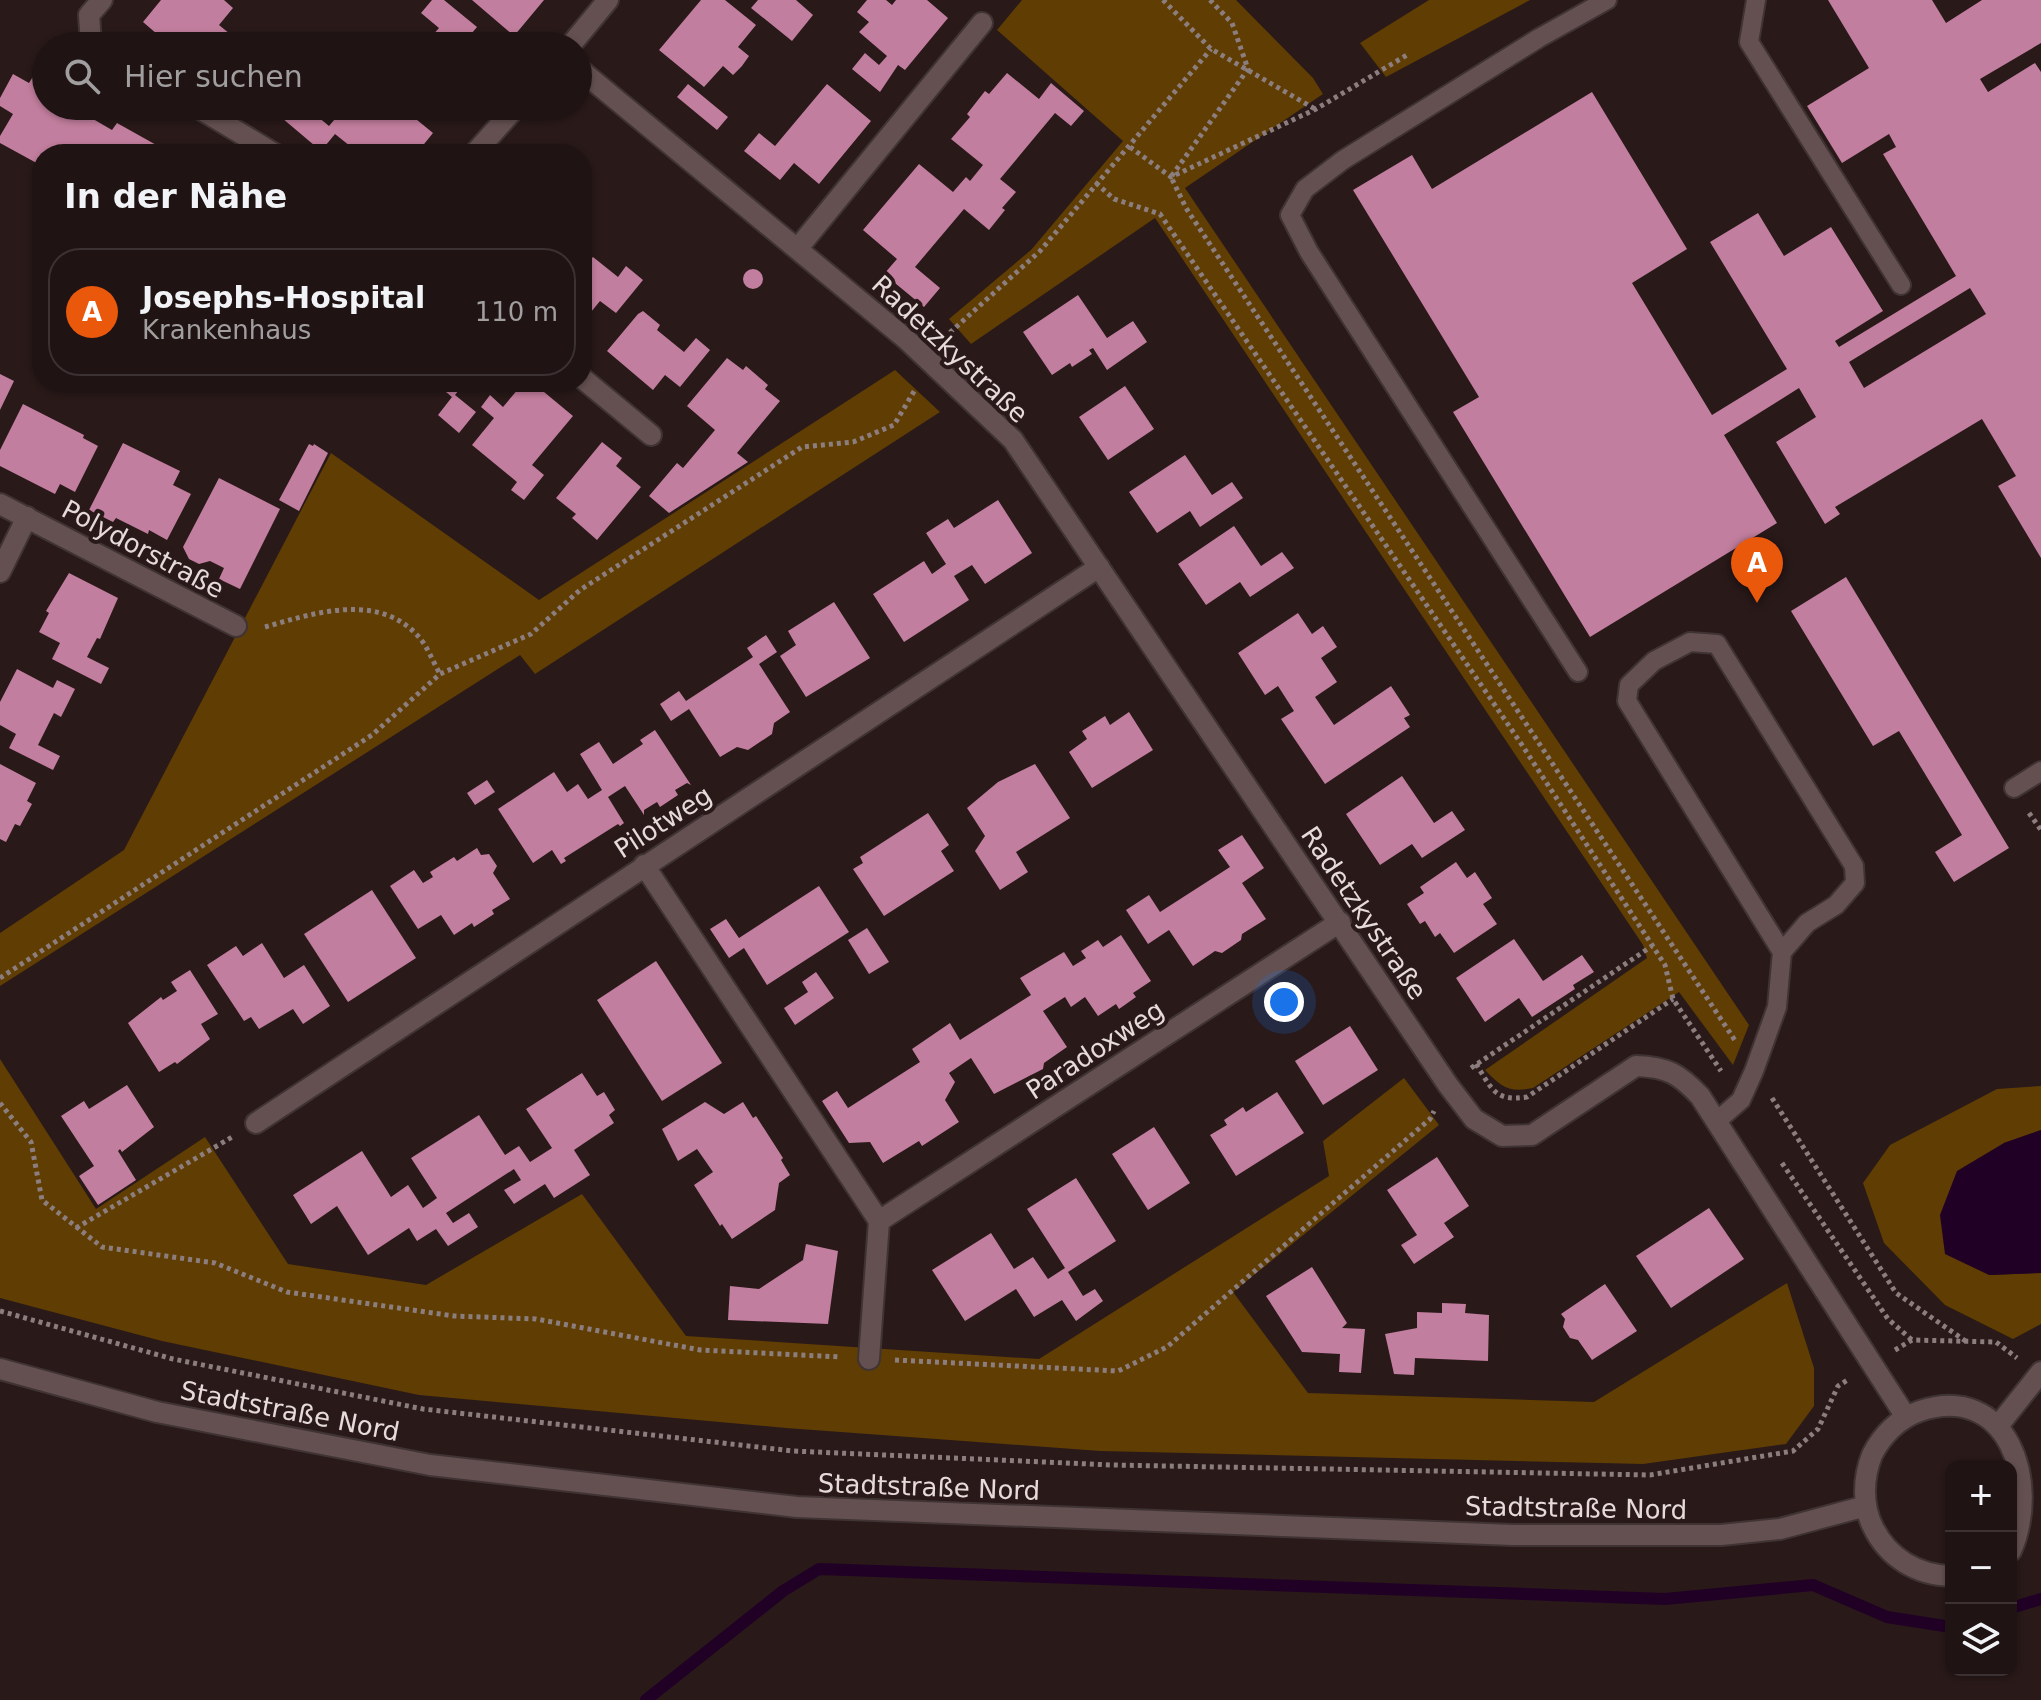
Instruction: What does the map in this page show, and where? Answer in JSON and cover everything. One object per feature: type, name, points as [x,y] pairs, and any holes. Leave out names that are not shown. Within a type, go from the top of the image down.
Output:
[{"type":"street","points":[[90,32],[89,15],[102,0]]},
{"type":"street","points":[[582,32],[608,0]]},
{"type":"street","points":[[798,248],[982,23]]},
{"type":"street","name":"Radetzkystraße","points":[[592,79],[930,360],[1013,440],[1448,1085],[1474,1119],[1502,1136],[1532,1135],[1636,1066],[1657,1067],[1680,1075],[1700,1096],[1717,1121],[1906,1417]]},
{"type":"street","points":[[218,120],[258,144]]},
{"type":"street","points":[[483,144],[504,120]]},
{"type":"street","points":[[592,386],[651,435]]},
{"type":"street","name":"Polydorstraße","points":[[0,504],[236,626]]},
{"type":"street","name":"Polydorstraße","points":[[0,572],[27,517]]},
{"type":"street","name":"Pilotweg","points":[[256,1123],[1099,567]]},
{"type":"street","points":[[644,865],[879,1221],[869,1359]]},
{"type":"street","name":"Paradoxweg","points":[[879,1221],[1340,922]]},
{"type":"street","name":"Stadtstraße Nord","points":[[0,1369],[157,1412],[430,1465],[797,1507],[1513,1535],[1721,1535],[1780,1529],[1866,1506]]},
{"type":"street","points":[[2002,1421],[2040,1373]]},
{"type":"street","points":[[1945,1575],[1921,1571],[1891,1552],[1875,1531],[1866,1506],[1865,1480],[1876,1447],[1886,1433],[1906,1417],[1932,1407],[1951,1405],[1987,1412],[2002,1421],[2020,1439],[2034,1470],[2037,1513],[2017,1542]]},
{"type":"lane","points":[[1578,672],[1309,252],[1290,215],[1305,189],[1343,160],[1539,38],[1607,0]]},
{"type":"lane","points":[[1755,0],[1749,42],[1901,285]]},
{"type":"lane","points":[[1717,1121],[1741,1100],[1754,1071],[1777,1007],[1782,952],[1807,923],[1836,905],[1855,883],[1854,866],[1734,667],[1717,644],[1690,642],[1654,661],[1629,685],[1627,701],[1782,952]]},
{"type":"lane","points":[[2014,788],[2041,771]]},
{"type":"path","points":[[1163,0],[1211,49],[1316,109]]},
{"type":"path","points":[[1210,0],[1232,23],[1248,69]]},
{"type":"path","points":[[0,978],[372,735],[440,674],[531,634],[580,590],[802,447],[853,442],[894,425],[948,332],[1040,251],[1211,49]]},
{"type":"path","points":[[1171,177],[1316,109],[1407,55]]},
{"type":"path","points":[[1171,177],[1248,69]]},
{"type":"path","points":[[1130,147],[1171,177],[1186,208],[1754,1071],[1896,1293],[1968,1343]]},
{"type":"path","points":[[1096,183],[1114,199],[1160,214],[1520,742],[1665,965],[1673,999],[1741,1100]]},
{"type":"path","points":[[236,626],[259,628],[312,613],[347,608],[389,613],[419,636],[440,674]]},
{"type":"path","points":[[1652,946],[1476,1064],[1496,1095],[1510,1100],[1527,1097],[1673,999]]},
{"type":"path","points":[[0,1103],[31,1142],[42,1200],[102,1247],[215,1263],[287,1292],[454,1316],[536,1319],[700,1350],[1118,1371],[1167,1347],[1430,1119],[1448,1085]]},
{"type":"path","points":[[76,1228],[256,1123]]},
{"type":"path","points":[[1775,1152],[1865,1288],[1888,1319],[1912,1340]]},
{"type":"path","points":[[0,1311],[173,1359],[423,1409],[793,1451],[1112,1465],[1650,1475],[1793,1451],[1818,1429],[1838,1386],[1912,1340],[1996,1342],[2040,1373]]},
{"type":"shaded area","points":[[1022,0],[1236,0],[1313,78],[1323,94],[1185,188],[1749,1025],[1733,1065],[1679,992],[1533,1088],[1518,1090],[1506,1087],[1485,1070],[1647,958],[1643,945],[1155,218],[971,344],[949,319],[1031,250],[1123,141],[997,30]]},
{"type":"shaded area","points":[[1429,0],[1530,0],[1386,77],[1360,43]]},
{"type":"shaded area","points":[[895,370],[940,412],[535,674],[520,655],[0,986],[0,933],[124,850],[331,453],[539,600]]},
{"type":"shaded area","points":[[0,1059],[96,1209],[205,1137],[288,1264],[426,1285],[582,1194],[686,1336],[1039,1359],[1329,1176],[1323,1141],[1404,1078],[1439,1125],[1233,1292],[1308,1393],[1594,1402],[1787,1283],[1814,1368],[1814,1406],[1786,1444],[1643,1464],[1100,1451],[786,1428],[419,1395],[162,1341],[0,1298]]},
{"type":"shaded area","points":[[2041,1086],[2041,1130],[2004,1143],[1989,1275],[2041,1273],[2041,1324],[2013,1339],[1945,1305],[1884,1243],[1863,1183],[1890,1145],[1997,1089]]},
{"type":"shaded area","points":[[2041,1130],[2041,1273],[1989,1275],[1945,1254],[1940,1215],[1957,1171],[2004,1143]]},
{"type":"building","points":[[161,0],[224,0],[233,8],[219,25],[228,32],[155,32],[143,22]]},
{"type":"building","points":[[432,0],[444,0],[477,27],[473,32],[435,32],[439,28],[421,13]]},
{"type":"building","points":[[472,0],[544,0],[517,32],[509,32]]},
{"type":"building","points":[[701,0],[725,0],[756,25],[738,47],[749,56],[742,66],[733,75],[723,66],[704,87],[659,50]]},
{"type":"building","points":[[758,0],[796,0],[813,15],[792,41],[751,8]]},
{"type":"building","points":[[867,0],[886,0],[892,5],[896,0],[927,0],[948,18],[905,70],[898,65],[880,92],[852,69],[865,53],[879,65],[887,56],[859,32],[869,22],[857,12]]},
{"type":"building","points":[[1828,0],[1932,0],[1946,23],[1982,0],[2041,0],[2041,43],[1980,79],[1988,92],[2035,63],[2041,72],[2041,558],[1998,486],[2016,476],[1982,419],[1835,507],[1840,514],[1825,524],[1776,442],[1816,417],[1799,388],[1724,435],[1777,523],[1590,637],[1453,412],[1479,397],[1353,190],[1412,155],[1432,189],[1592,92],[1687,249],[1632,283],[1712,415],[1787,369],[1710,242],[1758,213],[1784,256],[1831,227],[1883,311],[1835,341],[1839,347],[1956,276],[1883,154],[1896,147],[1889,134],[1842,163],[1807,106],[1869,68]],"holes":[[[1970,288],[1986,314],[1864,388],[1849,362]]]},
{"type":"building","points":[[1007,73],[1039,99],[1051,83],[1084,111],[1071,126],[1055,113],[1000,179],[1016,192],[989,230],[964,209],[915,267],[940,288],[924,307],[884,274],[897,259],[863,230],[919,164],[953,192],[966,177],[970,181],[983,165],[951,139],[970,117],[967,114],[985,91],[989,94]]},
{"type":"building","points":[[13,74],[29,83],[32,78],[32,120],[95,120],[112,130],[117,123],[154,144],[32,144],[32,161],[0,143],[0,136],[13,114],[0,106],[0,98]]},
{"type":"building","points":[[688,84],[728,117],[717,130],[677,97]]},
{"type":"building","points":[[827,84],[871,121],[819,184],[794,163],[780,180],[744,151],[759,133],[775,146]]},
{"type":"building","points":[[284,120],[322,120],[329,126],[334,120],[417,120],[433,133],[424,144],[348,144],[335,134],[327,144],[313,144]]},
{"type":"building","points":[[593,257],[618,277],[626,266],[643,280],[616,313],[600,301],[592,311]]},
{"type":"building","points":[[749,269],[757,269],[763,279],[757,289],[749,289],[743,283],[743,275]]},
{"type":"building","points":[[1078,295],[1107,338],[1133,321],[1147,342],[1107,370],[1093,348],[1089,350],[1092,354],[1052,375],[1023,332]]},
{"type":"building","points":[[643,311],[660,325],[657,330],[684,352],[696,338],[710,350],[680,387],[665,375],[653,390],[607,351]]},
{"type":"building","points":[[727,358],[743,370],[746,366],[768,385],[765,389],[780,401],[737,453],[748,462],[669,513],[649,496],[677,463],[683,468],[715,430],[687,406]]},
{"type":"building","points":[[0,374],[14,381],[0,410]]},
{"type":"building","points":[[1125,386],[1154,429],[1108,460],[1079,417]]},
{"type":"building","points":[[446,392],[457,392],[455,395],[476,412],[459,433],[438,415],[452,397]]},
{"type":"building","points":[[516,392],[544,392],[573,416],[532,465],[544,475],[524,500],[511,490],[517,482],[472,445],[494,418],[481,407],[490,395],[503,407]]},
{"type":"building","points":[[23,404],[84,435],[83,438],[98,446],[75,492],[60,484],[55,494],[0,466],[0,450]]},
{"type":"building","points":[[602,442],[622,458],[616,466],[641,487],[597,540],[572,518],[576,514],[556,498]]},
{"type":"building","points":[[123,443],[180,471],[173,485],[191,494],[167,540],[149,530],[148,534],[116,518],[113,522],[89,510]]},
{"type":"building","points":[[309,444],[328,453],[299,511],[279,500]]},
{"type":"building","points":[[1185,455],[1212,495],[1232,482],[1243,498],[1200,527],[1190,511],[1157,533],[1129,492]]},
{"type":"building","points":[[219,478],[280,509],[240,589],[219,579],[224,568],[210,561],[199,564],[189,559],[183,547]]},
{"type":"building","points":[[998,500],[1032,553],[985,584],[972,565],[954,576],[969,600],[904,642],[873,594],[924,561],[932,574],[946,564],[926,533],[948,519],[954,528]]},
{"type":"building","points":[[1234,526],[1261,566],[1282,552],[1294,568],[1250,597],[1240,582],[1206,605],[1178,564]]},
{"type":"building","points":[[69,573],[118,598],[100,639],[97,638],[87,657],[109,668],[101,684],[52,659],[60,643],[39,632],[49,613],[46,611]]},
{"type":"building","points":[[1846,577],[2009,848],[1954,882],[1935,852],[1962,835],[1899,731],[1873,746],[1791,611]]},
{"type":"building","points":[[834,602],[870,658],[806,697],[780,656],[796,645],[788,631]]},
{"type":"building","points":[[1298,613],[1312,634],[1323,626],[1337,647],[1321,658],[1337,682],[1315,697],[1334,725],[1391,686],[1410,715],[1404,718],[1410,727],[1325,784],[1281,719],[1294,711],[1278,686],[1265,695],[1238,653]]},
{"type":"building","points":[[766,635],[777,652],[759,664],[790,712],[774,723],[772,734],[748,750],[737,747],[720,757],[689,709],[671,721],[660,704],[679,691],[686,701],[753,657],[747,648]]},
{"type":"building","points":[[17,669],[53,688],[57,680],[75,689],[61,717],[54,713],[38,745],[60,756],[53,770],[9,748],[16,734],[0,725],[0,702]]},
{"type":"building","points":[[1129,712],[1153,750],[1092,788],[1069,752],[1087,739],[1082,731],[1105,716],[1110,725]]},
{"type":"building","points":[[655,730],[691,785],[687,783],[675,790],[678,795],[660,807],[657,802],[644,810],[644,815],[625,786],[608,797],[624,823],[564,858],[566,861],[561,864],[552,850],[533,863],[498,809],[554,772],[567,792],[578,784],[588,799],[602,790],[580,754],[599,742],[613,764],[643,744],[640,740]]},
{"type":"building","points":[[0,764],[36,783],[27,801],[32,804],[20,826],[15,824],[6,842],[0,839]]},
{"type":"building","points":[[1035,764],[1070,818],[1016,852],[1028,872],[1000,890],[975,851],[985,836],[967,808],[998,782]]},
{"type":"building","points":[[1402,776],[1434,823],[1452,811],[1465,830],[1422,858],[1412,844],[1380,865],[1346,814]]},
{"type":"building","points":[[487,780],[495,792],[475,805],[467,793]]},
{"type":"building","points":[[928,813],[949,845],[941,851],[954,871],[884,916],[853,869],[863,863],[860,857]]},
{"type":"building","points":[[1242,835],[1264,868],[1242,883],[1266,919],[1242,934],[1241,940],[1222,953],[1215,951],[1193,966],[1169,930],[1148,944],[1126,910],[1149,895],[1160,912],[1230,867],[1218,850]]},
{"type":"building","points":[[477,848],[481,855],[489,854],[497,866],[493,873],[510,899],[474,927],[472,923],[454,935],[441,915],[418,929],[390,886],[414,870],[423,883],[433,877],[430,872],[454,857],[457,861]]},
{"type":"building","points":[[1456,862],[1467,878],[1475,872],[1492,898],[1483,904],[1497,924],[1454,953],[1440,933],[1435,937],[1425,921],[1420,924],[1407,904],[1424,893],[1420,887]]},
{"type":"building","points":[[819,886],[849,932],[767,985],[744,948],[729,958],[710,929],[726,919],[739,938]]},
{"type":"building","points":[[372,890],[416,958],[348,1002],[304,934]]},
{"type":"building","points":[[867,928],[889,962],[869,974],[848,940]]},
{"type":"building","points":[[1121,935],[1151,981],[1133,993],[1136,997],[1119,1009],[1116,1004],[1098,1016],[1085,997],[1071,1007],[1065,997],[1043,1011],[1067,1047],[1044,1063],[1043,1069],[994,1094],[971,1058],[949,1073],[955,1082],[945,1100],[959,1122],[922,1146],[919,1141],[883,1163],[870,1142],[849,1143],[822,1101],[837,1091],[848,1108],[920,1062],[912,1049],[950,1023],[960,1040],[1031,995],[1020,978],[1064,952],[1073,966],[1086,958],[1081,951],[1098,940],[1103,947]]},
{"type":"building","points":[[1514,939],[1543,981],[1582,955],[1594,972],[1573,985],[1575,989],[1532,1017],[1519,998],[1485,1022],[1456,978]]},
{"type":"building","points":[[262,943],[284,978],[304,965],[330,1006],[303,1024],[293,1009],[259,1029],[251,1017],[244,1021],[207,965],[236,946],[243,956]]},
{"type":"building","points":[[656,961],[722,1063],[662,1101],[597,1000]]},
{"type":"building","points":[[190,970],[218,1014],[201,1024],[210,1039],[177,1064],[175,1062],[159,1072],[128,1023],[161,997],[163,1000],[177,991],[171,982]]},
{"type":"building","points":[[816,972],[834,998],[795,1025],[784,1008],[808,992],[802,982]]},
{"type":"building","points":[[1350,1026],[1378,1070],[1323,1105],[1295,1061]]},
{"type":"building","points":[[582,1073],[597,1096],[604,1092],[615,1110],[609,1115],[614,1123],[574,1150],[590,1175],[554,1198],[545,1184],[514,1204],[504,1190],[521,1180],[514,1169],[446,1213],[453,1223],[469,1213],[478,1227],[448,1246],[436,1229],[417,1241],[409,1228],[368,1255],[337,1206],[311,1224],[293,1195],[362,1151],[391,1197],[408,1185],[423,1208],[437,1198],[411,1158],[479,1115],[505,1155],[519,1146],[530,1162],[552,1148],[526,1109]]},
{"type":"building","points":[[127,1085],[154,1127],[122,1152],[120,1149],[118,1151],[136,1180],[98,1205],[79,1176],[94,1166],[61,1116],[84,1101],[89,1109]]},
{"type":"building","points":[[1277,1092],[1304,1133],[1236,1176],[1210,1135],[1227,1125],[1224,1120],[1243,1107],[1246,1112]]},
{"type":"building","points":[[705,1102],[724,1114],[743,1102],[753,1118],[756,1116],[783,1158],[781,1160],[790,1175],[779,1183],[775,1210],[732,1239],[694,1185],[713,1172],[697,1149],[678,1161],[662,1129]]},
{"type":"building","points":[[1154,1127],[1190,1183],[1148,1210],[1112,1154]]},
{"type":"building","points":[[1437,1157],[1469,1206],[1444,1223],[1454,1237],[1414,1264],[1401,1245],[1417,1235],[1387,1190]]},
{"type":"building","points":[[1076,1178],[1116,1241],[1068,1272],[1083,1296],[1095,1289],[1103,1301],[1076,1321],[1062,1300],[1034,1317],[1016,1289],[965,1321],[932,1270],[991,1233],[1014,1269],[1033,1257],[1048,1279],[1065,1268],[1027,1209]]},
{"type":"building","points":[[1709,1208],[1744,1259],[1671,1308],[1636,1256]]},
{"type":"building","points":[[806,1244],[838,1251],[828,1324],[728,1320],[730,1286],[759,1289],[803,1260]]},
{"type":"building","points":[[1312,1267],[1347,1323],[1342,1328],[1365,1329],[1361,1373],[1339,1372],[1340,1354],[1302,1352],[1266,1296]]},
{"type":"building","points":[[1605,1284],[1637,1331],[1592,1360],[1578,1340],[1570,1338],[1563,1327],[1565,1319],[1561,1314]]},
{"type":"building","points":[[1442,1303],[1466,1304],[1465,1313],[1489,1315],[1488,1361],[1415,1358],[1414,1375],[1394,1374],[1385,1334],[1417,1328],[1417,1312],[1442,1313]]},
{"type":"waterway","points":[[646,1700],[783,1591],[819,1569],[1665,1599],[1813,1585],[1887,1617],[1945,1626]]},
{"type":"waterway","points":[[2017,1606],[2041,1599]]},
{"type":"place","name":"Josephs-Hospital","points":[[1757,603]]}]
